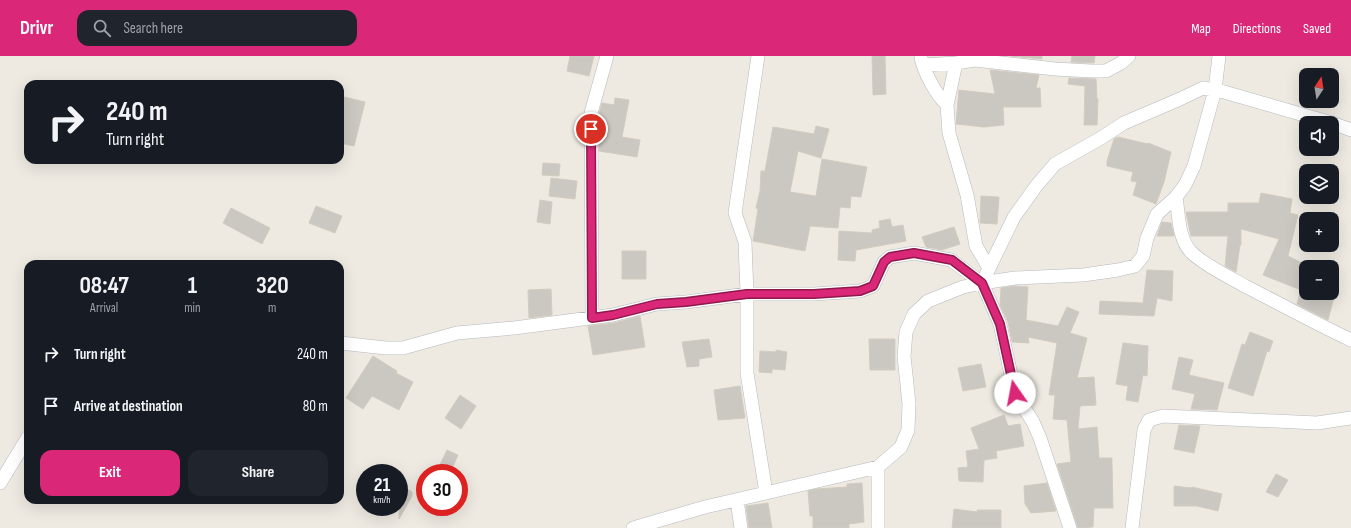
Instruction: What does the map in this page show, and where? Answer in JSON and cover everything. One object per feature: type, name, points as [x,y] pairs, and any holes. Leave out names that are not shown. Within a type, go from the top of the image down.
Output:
[{"type":"street","points":[[592,318],[591,113],[607,56]]},
{"type":"street","points":[[758,56],[735,213],[745,242],[747,294],[747,373],[766,493]]},
{"type":"street","points":[[922,60],[956,63],[975,60],[1055,69],[1106,71],[1121,63],[1129,56]]},
{"type":"street","points":[[633,528],[705,507],[878,467],[901,447],[908,430],[909,404],[904,356],[906,332],[914,314],[928,301],[963,287],[982,283],[1015,278],[1083,275],[1135,266],[1143,256],[1147,238],[1157,214],[1176,197],[1185,185],[1194,166],[1216,90],[1219,56]]},
{"type":"street","points":[[922,60],[940,98],[947,105]]},
{"type":"street","points":[[956,63],[947,105],[949,133],[967,195],[976,246],[989,268]]},
{"type":"street","points":[[982,283],[1014,217],[1037,185],[1055,164],[1124,123],[1202,88],[1216,90],[1308,116]]},
{"type":"street","points":[[1339,126],[1351,130]]},
{"type":"street","points":[[1176,197],[1182,237],[1191,252],[1212,267],[1241,284],[1351,340]]},
{"type":"street","points":[[344,343],[386,348],[403,348],[457,333],[514,328],[613,315],[657,304],[686,302],[747,294],[814,294],[860,291],[873,286],[884,262],[890,257],[914,253],[952,260],[982,283],[1000,324],[1015,393],[1040,438],[1070,528]]},
{"type":"street","points":[[1132,528],[1144,430],[1149,420],[1163,416],[1317,422],[1351,418]]},
{"type":"street","points":[[0,482],[24,443]]},
{"type":"street","points":[[878,467],[878,528]]},
{"type":"street","points":[[737,500],[741,528]]},
{"type":"building","points":[[570,56],[594,56],[589,76],[567,71]]},
{"type":"building","points":[[872,56],[885,56],[886,94],[873,95]]},
{"type":"building","points":[[1011,56],[1042,56],[1042,59]]},
{"type":"building","points":[[1072,56],[1095,56],[1094,63],[1071,62]]},
{"type":"building","points":[[990,70],[1039,75],[1036,88],[1040,88],[1041,107],[1003,107],[1004,125],[984,127],[956,124],[959,90],[995,94]]},
{"type":"building","points":[[1069,78],[1096,79],[1098,99],[1097,125],[1084,125],[1085,86],[1068,84]]},
{"type":"building","points":[[344,97],[365,102],[354,146],[344,144]]},
{"type":"building","points":[[615,98],[629,100],[622,137],[640,140],[637,157],[599,151],[602,123],[599,123],[599,114],[602,103],[614,105]]},
{"type":"building","points":[[816,126],[829,129],[821,158],[798,151],[790,192],[816,196],[822,159],[867,167],[861,197],[851,196],[850,208],[840,207],[838,228],[810,226],[805,251],[753,241],[758,209],[756,208],[760,191],[761,171],[765,171],[773,127],[814,134]]},
{"type":"building","points":[[1118,137],[1148,143],[1171,152],[1164,182],[1156,204],[1133,195],[1137,182],[1131,181],[1133,172],[1107,166],[1107,161],[1114,139]]},
{"type":"building","points":[[543,163],[560,164],[559,176],[542,175]]},
{"type":"building","points":[[551,178],[577,181],[575,199],[549,196]]},
{"type":"building","points":[[1261,193],[1292,199],[1290,213],[1298,215],[1288,256],[1299,262],[1299,289],[1263,275],[1279,239],[1241,229],[1241,245],[1236,272],[1225,266],[1228,236],[1191,236],[1186,212],[1228,212],[1228,203],[1259,203]]},
{"type":"building","points":[[981,196],[999,197],[997,224],[980,223]]},
{"type":"building","points":[[540,200],[552,202],[550,224],[537,222]]},
{"type":"building","points":[[316,206],[342,216],[335,233],[309,223]]},
{"type":"building","points":[[231,208],[270,228],[262,244],[223,223]]},
{"type":"building","points":[[890,219],[892,227],[903,225],[906,241],[856,250],[855,261],[838,260],[839,231],[872,233],[872,230],[880,228],[879,221]]},
{"type":"building","points":[[1162,222],[1171,223],[1174,236],[1157,236]]},
{"type":"building","points":[[954,227],[960,244],[942,250],[926,247],[922,237]]},
{"type":"building","points":[[622,251],[646,251],[646,279],[622,279]]},
{"type":"building","points":[[1147,270],[1173,271],[1172,301],[1157,298],[1154,316],[1099,314],[1100,301],[1143,303]]},
{"type":"building","points":[[1015,286],[1028,287],[1026,320],[1058,326],[1067,307],[1079,312],[1070,333],[1087,338],[1077,378],[1094,377],[1096,405],[1080,406],[1078,429],[1097,427],[1099,458],[1112,458],[1113,508],[1094,508],[1093,527],[1078,528],[1057,464],[1071,462],[1067,420],[1053,419],[1055,395],[1049,395],[1057,343],[1028,337],[1029,343],[1012,342],[1008,322],[1000,305],[1001,288]]},
{"type":"building","points":[[551,289],[552,315],[529,318],[528,290]]},
{"type":"building","points":[[1299,297],[1299,300],[1333,300],[1328,320],[1297,304]]},
{"type":"building","points":[[640,316],[645,347],[593,355],[588,326],[614,323]]},
{"type":"building","points":[[1250,332],[1273,341],[1269,352],[1267,351],[1253,396],[1228,388],[1242,344],[1245,345]]},
{"type":"building","points":[[709,339],[712,357],[699,359],[699,366],[687,367],[682,342]]},
{"type":"building","points":[[869,339],[895,339],[895,370],[870,370]]},
{"type":"building","points":[[1123,343],[1148,346],[1147,376],[1143,375],[1138,402],[1126,400],[1128,386],[1116,384]]},
{"type":"building","points":[[776,350],[787,352],[785,370],[772,369],[772,373],[759,372],[760,351],[776,352]]},
{"type":"building","points":[[373,356],[397,371],[396,373],[413,382],[399,410],[372,396],[363,409],[346,398]]},
{"type":"building","points":[[1179,357],[1193,360],[1189,375],[1224,383],[1217,410],[1191,409],[1195,394],[1172,389]]},
{"type":"building","points":[[981,364],[986,387],[963,391],[958,368]]},
{"type":"building","points":[[740,386],[745,418],[718,420],[714,390]]},
{"type":"building","points":[[460,395],[476,406],[461,429],[445,418]]},
{"type":"building","points":[[1004,415],[1008,426],[1020,424],[1024,446],[996,451],[997,458],[984,460],[983,482],[959,481],[958,468],[968,467],[966,451],[979,449],[971,428]]},
{"type":"building","points":[[1179,425],[1200,426],[1194,453],[1174,449]]},
{"type":"building","points":[[447,450],[458,455],[454,464],[440,464]]},
{"type":"building","points":[[1276,474],[1288,480],[1278,497],[1266,492]]},
{"type":"building","points":[[862,483],[864,522],[849,524],[849,528],[813,528],[813,516],[810,516],[808,491],[847,487],[847,484]]},
{"type":"building","points":[[1047,483],[1056,511],[1031,513],[1025,504],[1024,486]]},
{"type":"building","points":[[1174,486],[1192,487],[1222,494],[1218,511],[1197,506],[1174,506]]},
{"type":"building","points":[[408,490],[412,492],[412,496],[408,503]]},
{"type":"building","points":[[768,503],[772,528],[749,528],[746,506]]},
{"type":"building","points":[[954,509],[977,512],[977,510],[1001,510],[1001,528],[952,528]]},
{"type":"route","points":[[591,129],[592,318],[613,315],[657,304],[686,302],[747,294],[814,294],[860,291],[873,286],[884,262],[890,257],[914,253],[952,260],[982,283],[1000,324],[1015,393]]}]
